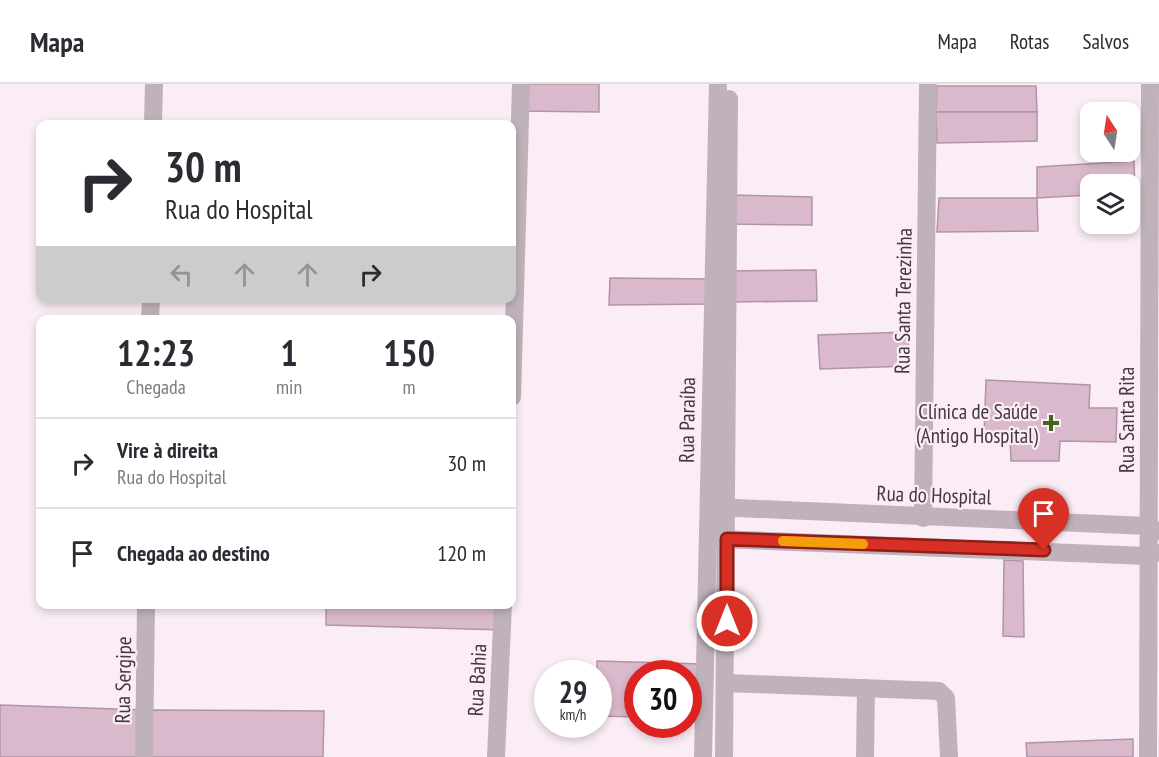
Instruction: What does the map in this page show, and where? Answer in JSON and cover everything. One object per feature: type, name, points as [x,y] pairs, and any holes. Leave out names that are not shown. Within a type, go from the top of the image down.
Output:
[{"type":"street","points":[[153,120],[154,84]]},
{"type":"street","points":[[516,258],[521,84]]},
{"type":"street","name":"Rua Paraíba","points":[[703,757],[717,84]]},
{"type":"street","name":"Rua Paraíba","points":[[724,757],[727,683],[729,84]]},
{"type":"street","name":"Rua Santa Terezinha","points":[[923,518],[928,84]]},
{"type":"street","name":"Rua Santa Rita","points":[[1148,757],[1154,529],[1150,84]]},
{"type":"street","name":"Rua do Hospital","points":[[707,507],[1154,529]]},
{"type":"street","points":[[706,540],[1153,554]]},
{"type":"street","name":"Rua Sergipe","points":[[144,757],[146,609]]},
{"type":"street","name":"Rua Bahia","points":[[496,757],[503,609]]},
{"type":"street","points":[[727,683],[929,689],[944,694],[949,757]]},
{"type":"street","points":[[865,757],[866,688]]},
{"type":"building","points":[[521,84],[599,84],[599,112],[520,111]]},
{"type":"building","points":[[937,86],[1036,86],[1037,112],[936,112]]},
{"type":"building","points":[[936,112],[1037,112],[1037,141],[937,143]]},
{"type":"building","points":[[1134,162],[1134,174],[1080,174],[1080,196],[1037,198],[1037,167]]},
{"type":"building","points":[[730,195],[812,197],[812,225],[729,224]]},
{"type":"building","points":[[939,198],[1037,198],[1038,231],[937,232]]},
{"type":"building","points":[[816,270],[817,301],[729,302],[729,271]]},
{"type":"building","points":[[610,278],[711,279],[711,304],[609,305]]},
{"type":"building","points":[[908,332],[909,366],[820,369],[818,335]]},
{"type":"building","name":"Clínica de Saúde (Antigo Hospital)","points":[[986,380],[1090,385],[1089,408],[1117,408],[1116,442],[1060,441],[1059,461],[1011,461],[1010,439],[984,437]]},
{"type":"building","points":[[1004,560],[1023,561],[1024,637],[1003,636]]},
{"type":"building","points":[[326,609],[503,609],[502,630],[326,625]]},
{"type":"building","points":[[612,661],[624,662],[624,717],[612,716]]},
{"type":"building","points":[[0,705],[145,710],[144,757],[0,757]]},
{"type":"building","points":[[145,710],[324,711],[323,757],[144,757]]},
{"type":"building","points":[[1133,739],[1133,757],[1027,757],[1026,743]]},
{"type":"slow traffic","points":[[783,541],[863,544]]},
{"type":"place","name":"Clínica de Saúde (Antigo Hospital)","points":[[1051,423]]},
{"type":"route","points":[[727,621],[727,539],[1044,550]]}]
